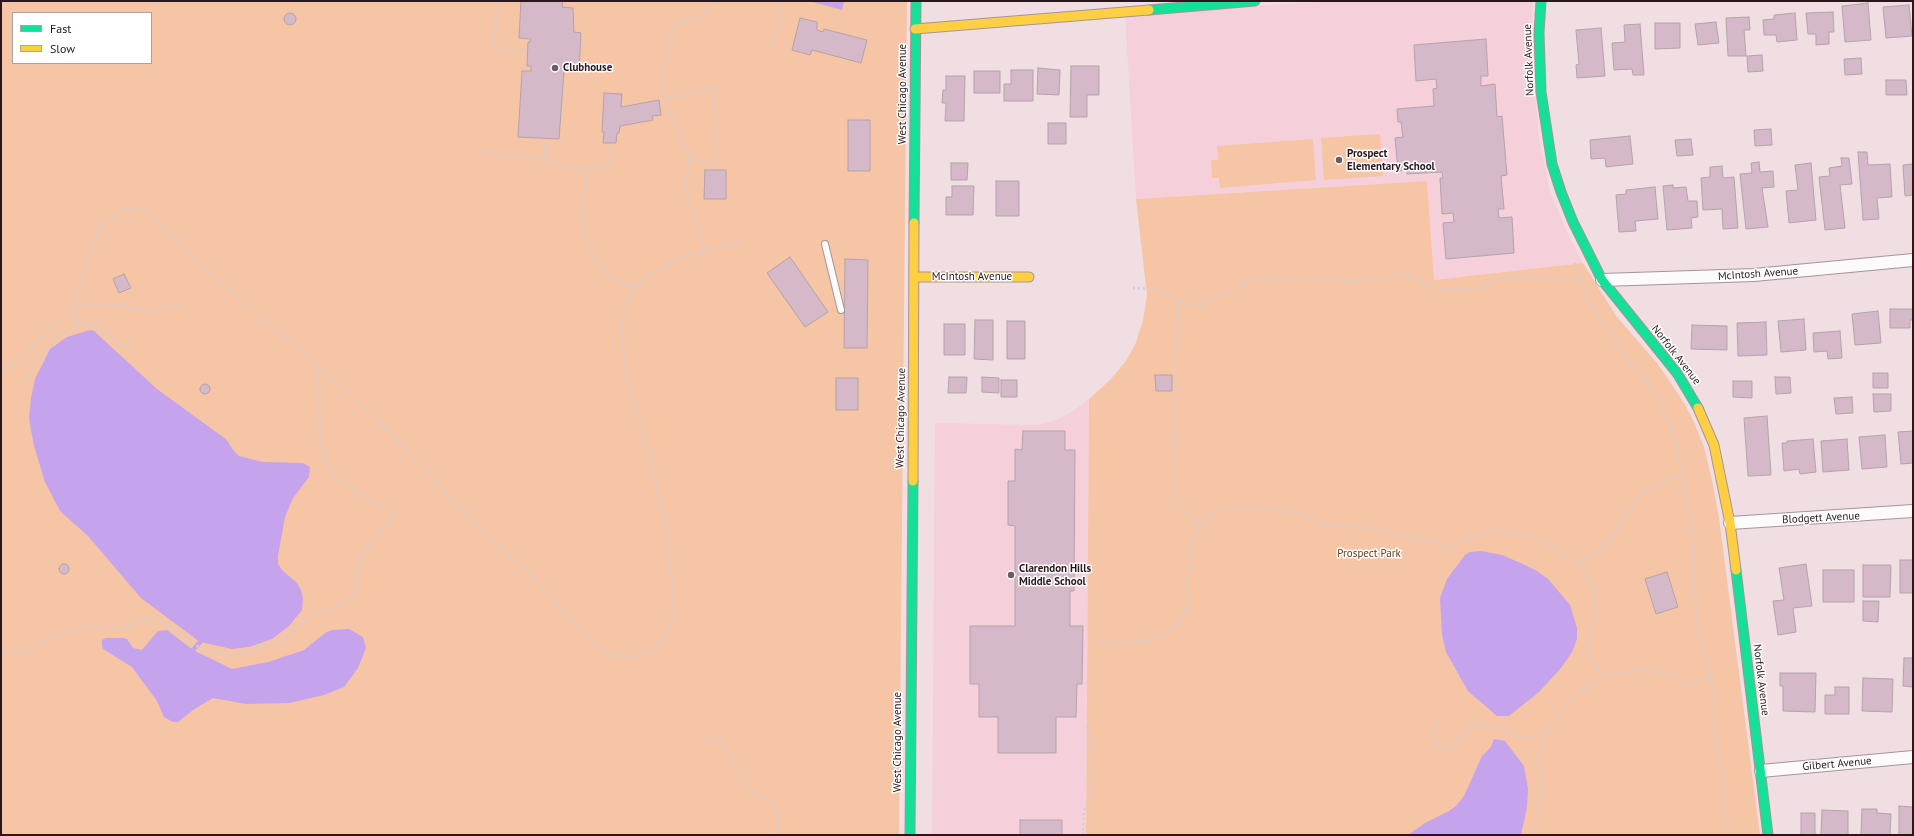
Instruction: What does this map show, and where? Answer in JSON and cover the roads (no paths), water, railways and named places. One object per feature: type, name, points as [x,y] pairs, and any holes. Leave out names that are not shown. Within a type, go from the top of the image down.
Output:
[{"type":"street","name":"West Chicago Avenue","points":[[910,835],[916,1]]},
{"type":"street","points":[[915,29],[1154,4],[1255,1]]},
{"type":"street","name":"Norfolk Avenue","points":[[1542,1],[1539,67],[1552,164],[1573,222],[1602,280],[1677,373],[1696,402],[1714,445],[1730,523],[1768,835]]},
{"type":"street","name":"McIntosh Avenue","points":[[1602,280],[1754,275],[1913,260]]},
{"type":"street","name":"McIntosh Avenue","points":[[914,277],[1029,277]]},
{"type":"street","name":"Blodgett Avenue","points":[[1730,523],[1913,512]]},
{"type":"street","name":"Gilbert Avenue","points":[[1760,771],[1913,757]]},
{"type":"lane","points":[[825,244],[841,310]]},
{"type":"waterway","points":[[193,650],[200,642]]},
{"type":"place","name":"Clubhouse","points":[[555,68]]},
{"type":"place","name":"Prospect Elementary School","points":[[1339,160]]},
{"type":"place","name":"Clarendon Hills Middle School","points":[[1011,575]]},
{"type":"park label","name":"Prospect Park","points":[[1369,554]]}]
